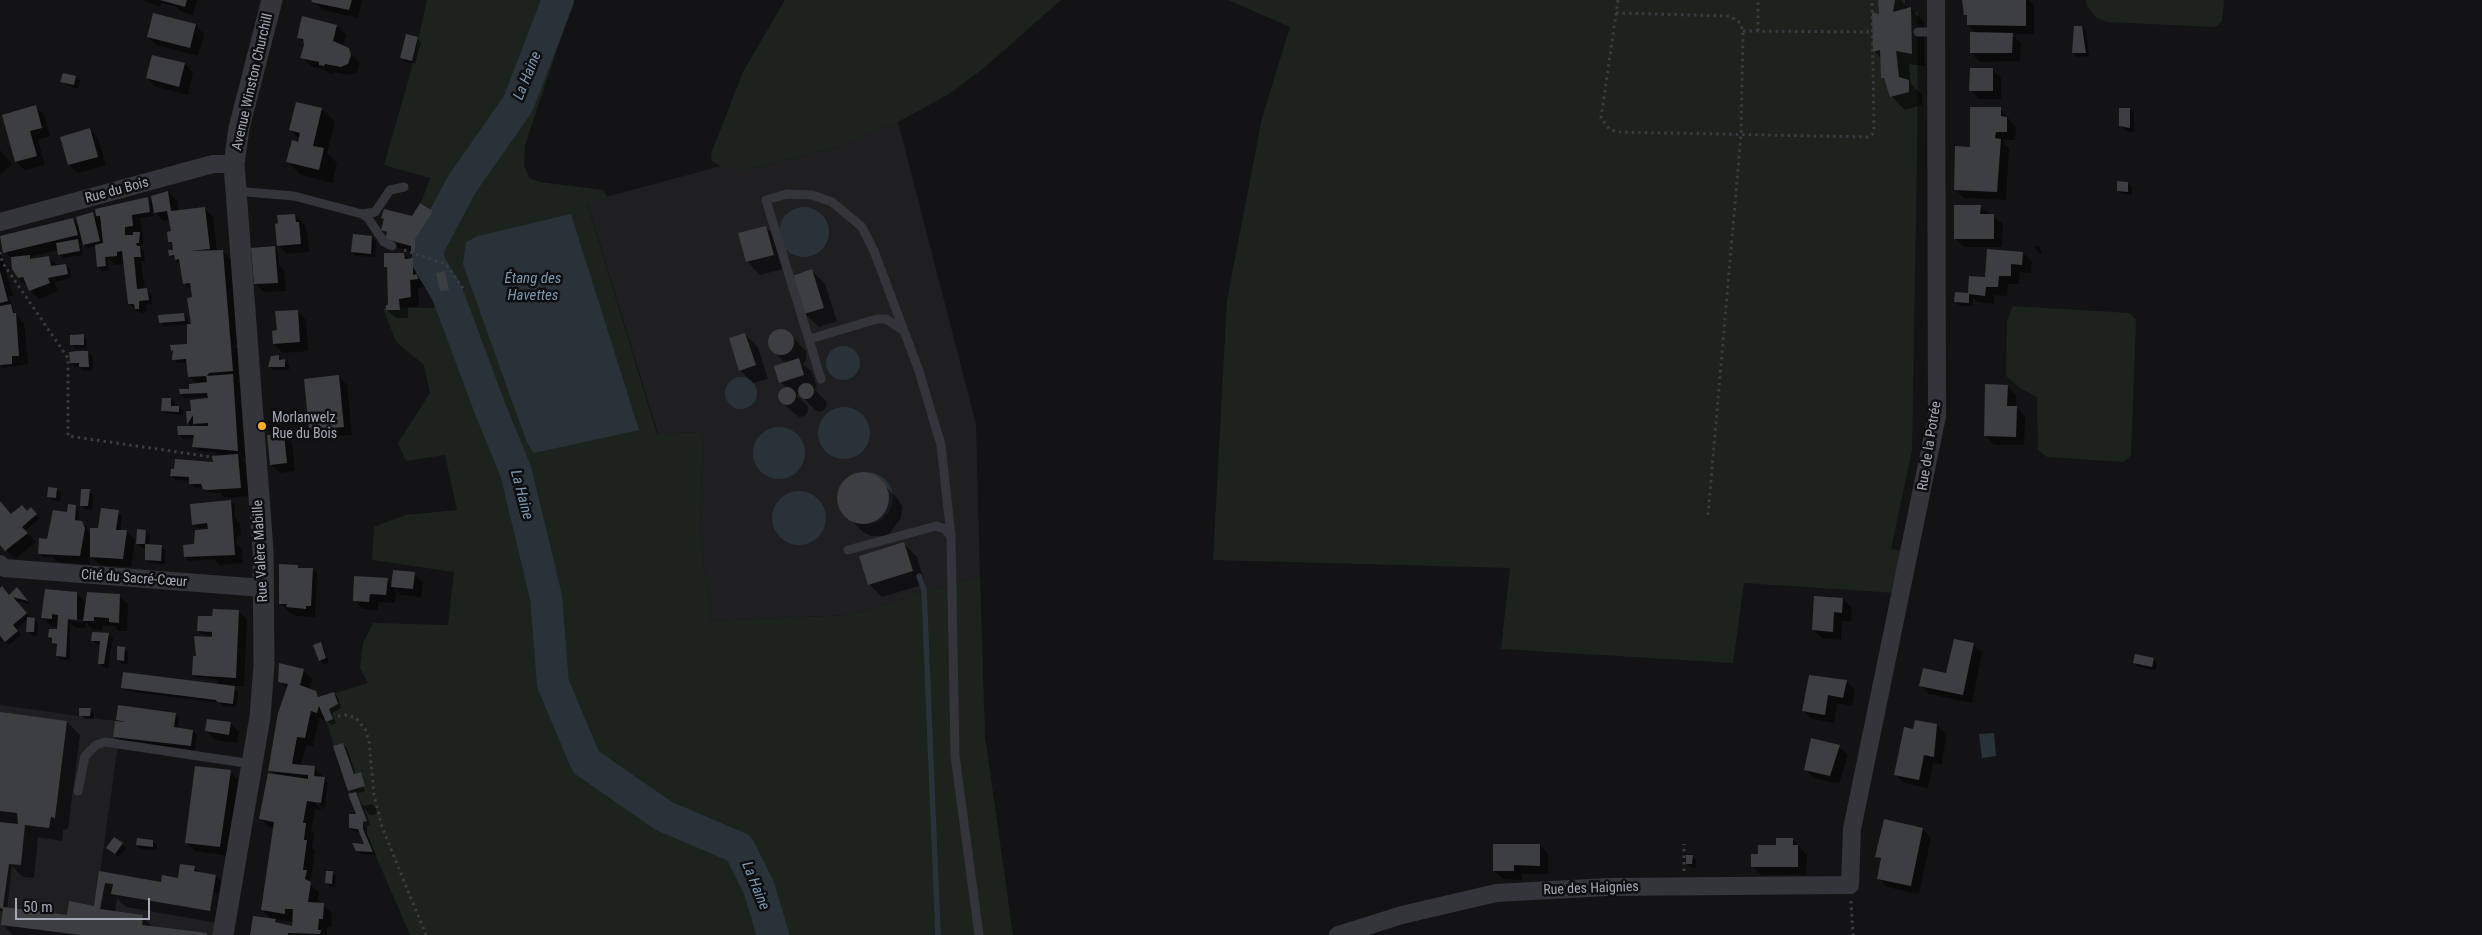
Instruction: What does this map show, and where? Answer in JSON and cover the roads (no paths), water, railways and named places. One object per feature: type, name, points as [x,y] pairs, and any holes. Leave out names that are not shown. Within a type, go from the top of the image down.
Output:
[{"type":"street","name":"Avenue Winston Churchill","points":[[234,164],[239,128],[272,0]]},
{"type":"street","name":"Rue de la Potrée","points":[[1850,885],[1852,828],[1937,416],[1936,0]]},
{"type":"street","name":"Rue du Bois","points":[[0,222],[213,164],[234,164]]},
{"type":"street","name":"Rue Valère Mabille","points":[[223,935],[260,717],[263,673],[263,550],[234,164]]},
{"type":"street","name":"Cité du Sacré-Cœur","points":[[1,568],[263,588]]},
{"type":"street","name":"Rue des Haignies","points":[[1338,935],[1402,915],[1496,894],[1608,887],[1850,885]]},
{"type":"lane","points":[[1918,32],[1936,32]]},
{"type":"lane","points":[[362,214],[374,212],[390,190],[404,187]]},
{"type":"lane","points":[[235,191],[294,196],[362,214],[368,218],[384,242],[392,246]]},
{"type":"lane","points":[[821,379],[766,200],[787,194],[812,195],[832,202],[862,227],[874,251],[919,371],[942,445],[951,536],[955,756],[979,935]]},
{"type":"lane","points":[[810,339],[877,319],[886,319],[903,331]]},
{"type":"lane","points":[[848,550],[936,526],[945,529],[951,536]]},
{"type":"lane","points":[[78,791],[85,756],[96,745],[105,742],[252,764]]},
{"type":"water","points":[[804,207],[814,209],[822,214],[827,222],[829,232],[827,242],[822,250],[814,255],[804,257],[794,255],[786,250],[781,242],[779,232],[781,222],[786,214],[794,209]]},
{"type":"water","name":"Étang des Havettes","points":[[571,214],[639,430],[534,453],[527,443],[463,264],[466,242],[478,236]]},
{"type":"water","points":[[843,346],[850,347],[855,351],[859,356],[859,370],[855,375],[850,379],[843,380],[836,379],[831,375],[827,370],[826,363],[827,356],[831,351],[836,347]]},
{"type":"water","points":[[741,377],[747,378],[752,382],[756,387],[756,399],[752,404],[747,408],[741,409],[735,408],[730,404],[726,399],[725,393],[726,387],[730,382],[735,378]]},
{"type":"water","points":[[839,407],[849,407],[859,411],[866,418],[870,433],[866,448],[859,455],[849,459],[839,459],[829,455],[822,448],[818,438],[818,428],[822,418],[829,411]]},
{"type":"water","points":[[779,427],[793,431],[801,439],[805,453],[801,467],[793,475],[779,479],[765,475],[757,467],[753,453],[757,439],[765,431]]},
{"type":"water","points":[[862,472],[872,472],[886,479],[893,493],[893,503],[886,517],[872,524],[862,524],[852,520],[845,513],[841,503],[841,493],[845,483],[852,476]]},
{"type":"water","points":[[799,491],[809,493],[818,499],[824,508],[826,518],[824,528],[818,537],[809,543],[799,545],[789,543],[780,537],[774,528],[772,518],[774,508],[780,499],[789,493]]},
{"type":"water","points":[[1994,733],[1996,756],[1982,758],[1979,734]]},
{"type":"waterway","name":"La Haine","points":[[558,0],[518,104],[462,184],[428,248],[428,261],[447,293],[516,472],[546,597],[553,684],[586,762],[664,816],[739,848],[759,888],[773,935]]},
{"type":"waterway","points":[[919,576],[924,590],[938,935]]},
{"type":"place","name":"Morlanwelz Rue du Bois","points":[[262,426]]}]
